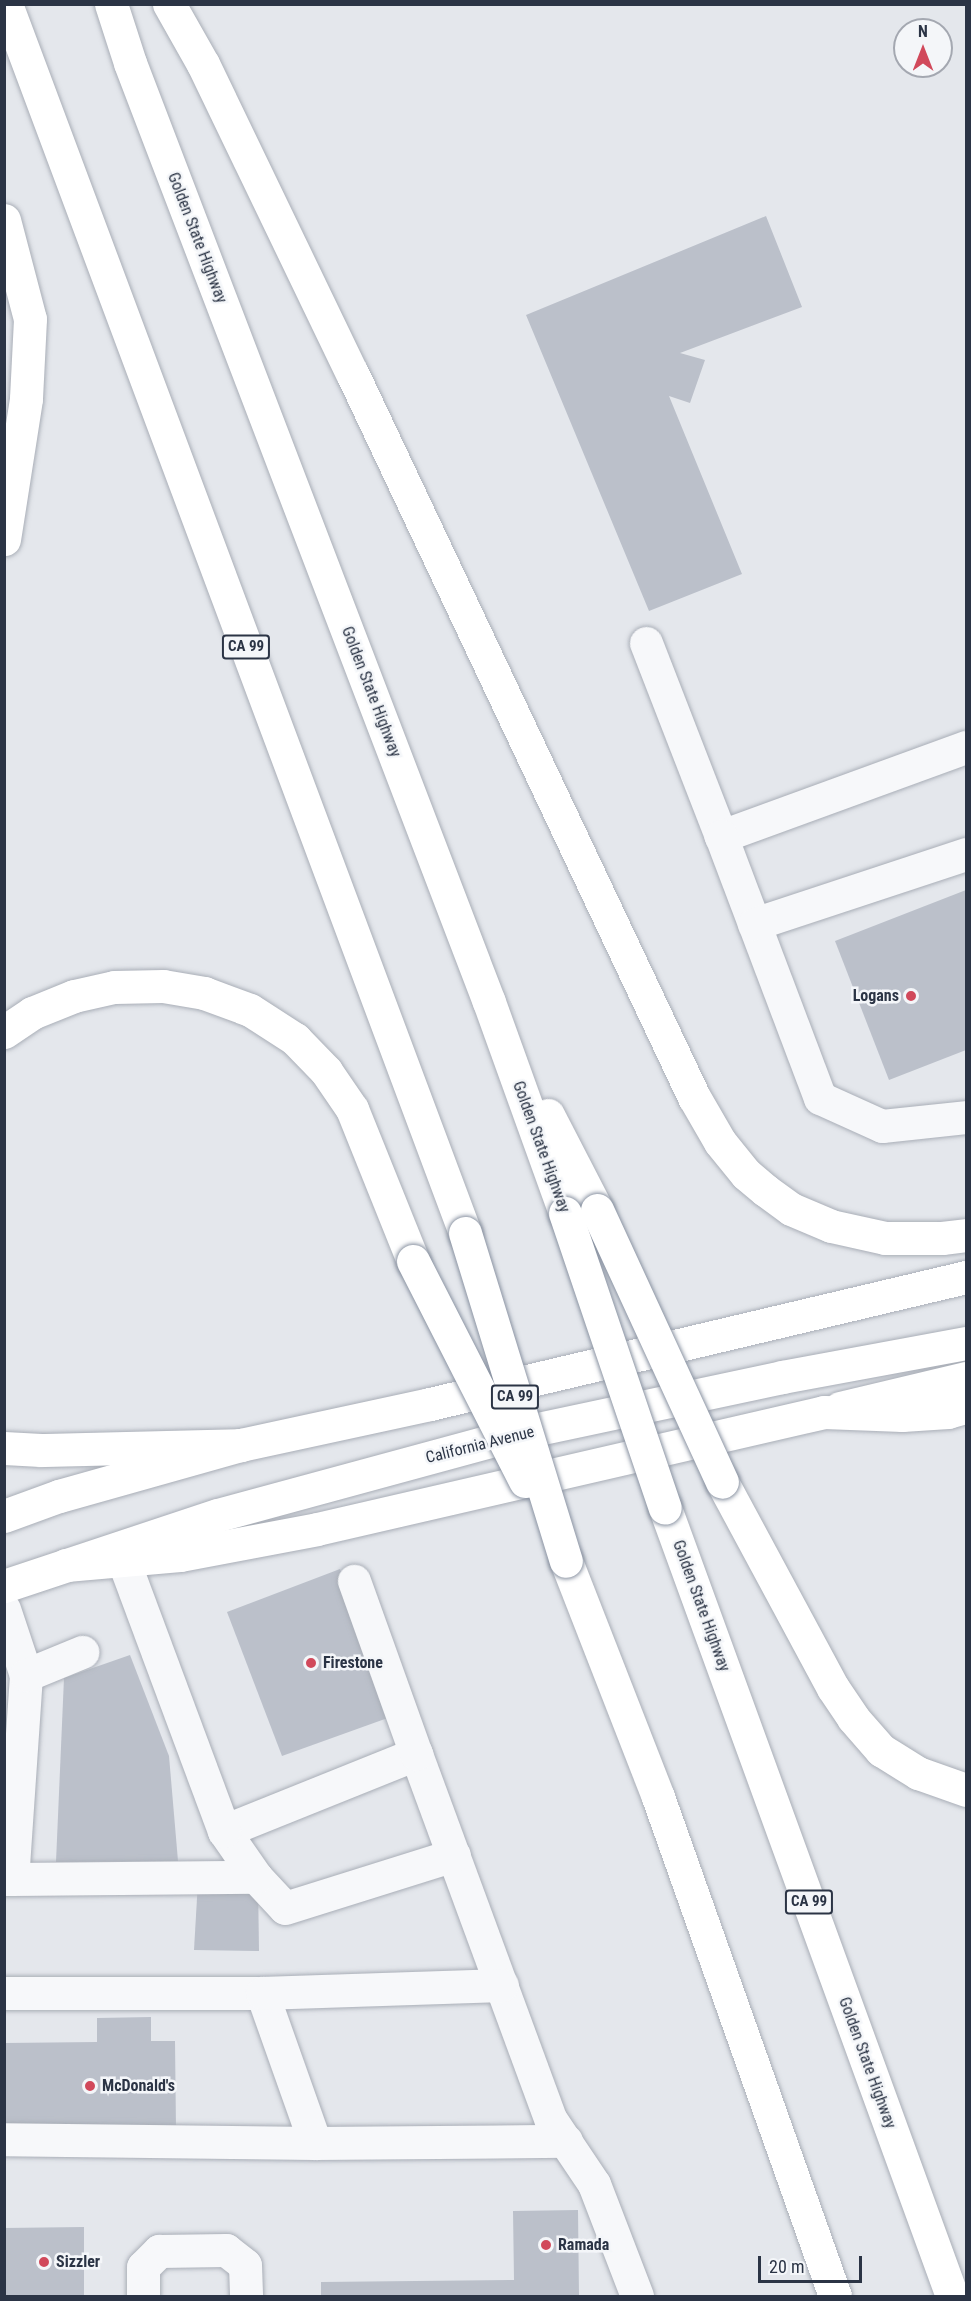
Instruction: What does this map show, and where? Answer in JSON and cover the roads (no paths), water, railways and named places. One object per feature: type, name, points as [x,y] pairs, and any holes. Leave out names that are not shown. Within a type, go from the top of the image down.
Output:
[{"type":"main road","name":"CA 99","points":[[6,4],[465,1233],[566,1561],[658,1797],[835,2296]]},
{"type":"main road","name":"Golden State Highway","points":[[111,4],[130,63],[489,1002],[565,1213],[665,1508],[952,2296]]},
{"type":"main road","points":[[169,4],[203,64],[352,373],[694,1097],[720,1142],[746,1174],[765,1190],[791,1209],[831,1226],[885,1238],[942,1238],[966,1235]]},
{"type":"main road","points":[[4,220],[30,319],[26,399],[4,538]]},
{"type":"main road","points":[[4,1032],[42,1009],[74,996],[114,987],[173,987],[204,993],[250,1010],[294,1039],[326,1071],[352,1109],[413,1261],[566,1561]]},
{"type":"main road","points":[[489,1002],[597,1210],[722,1482],[833,1688],[853,1718],[881,1750],[918,1773],[966,1790]]},
{"type":"main road","points":[[4,1515],[59,1496],[241,1445],[453,1399],[966,1277]]},
{"type":"main road","name":"California Avenue","points":[[4,1586],[229,1512],[524,1432],[782,1377],[966,1343]]},
{"type":"main road","points":[[66,1565],[180,1555],[317,1529],[966,1377]]},
{"type":"main road","points":[[824,1412],[902,1415],[948,1412],[966,1407]]},
{"type":"main road","points":[[4,1448],[41,1450],[241,1445]]},
{"type":"lane","points":[[646,643],[820,1098],[882,1126],[966,1117]]},
{"type":"lane","points":[[721,836],[966,747]]},
{"type":"lane","points":[[754,924],[966,854]]},
{"type":"lane","points":[[123,1560],[224,1831],[256,1877],[285,1908],[453,1855]]},
{"type":"lane","points":[[354,1581],[551,2120],[594,2184],[637,2296]]},
{"type":"lane","points":[[4,1609],[26,1675],[8,1879],[256,1877]]},
{"type":"lane","points":[[26,1675],[82,1652]]},
{"type":"lane","points":[[224,1831],[416,1754]]},
{"type":"lane","points":[[4,1993],[262,1993],[502,1985]]},
{"type":"lane","points":[[262,1993],[315,2142]]},
{"type":"lane","points":[[4,2139],[315,2142],[566,2141]]},
{"type":"lane","points":[[143,2296],[143,2267],[159,2251],[226,2250],[245,2265],[246,2296]]},
{"type":"place","name":"Logans","points":[[911,996]]},
{"type":"place","name":"Firestone","points":[[311,1663]]},
{"type":"place","name":"McDonald's","points":[[90,2086]]},
{"type":"place","name":"Ramada","points":[[546,2245]]},
{"type":"place","name":"Sizzler","points":[[44,2262]]}]
